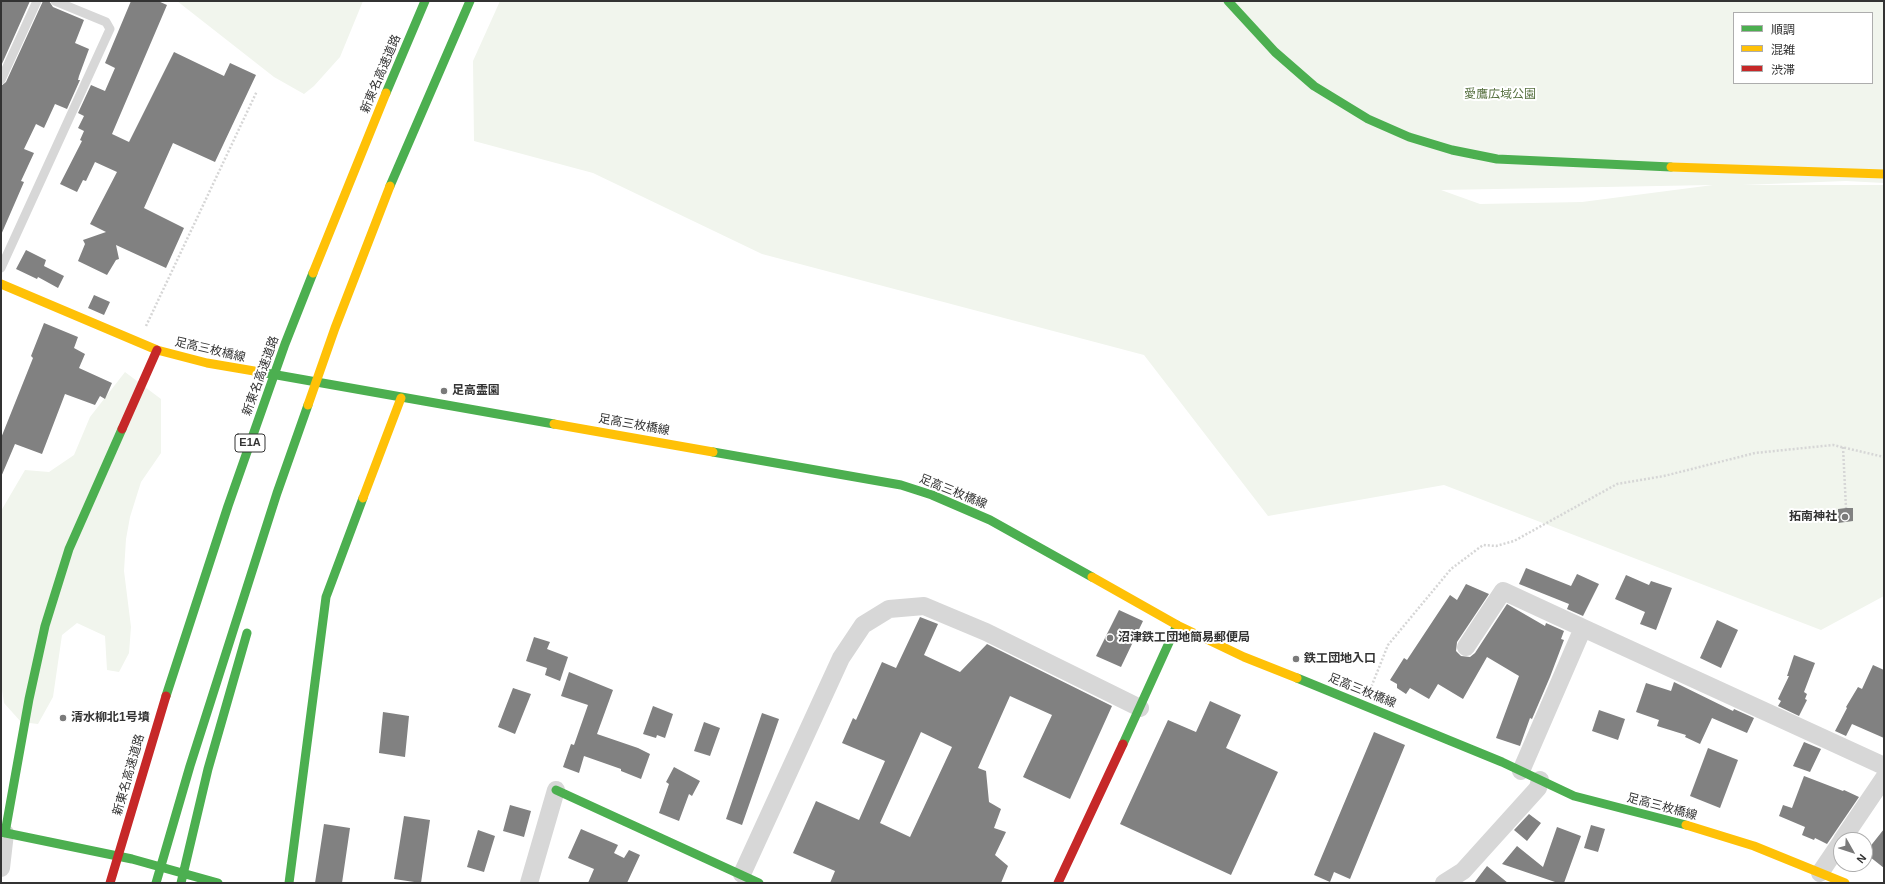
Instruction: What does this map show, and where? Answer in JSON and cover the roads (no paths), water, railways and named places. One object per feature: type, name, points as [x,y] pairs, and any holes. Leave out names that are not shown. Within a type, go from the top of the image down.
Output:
[{"type":"main road","name":"新東名高速道路","points":[[111,882],[160,712],[228,506],[282,351],[352,173],[425,1]]},
{"type":"main road","points":[[156,883],[190,766],[276,493],[334,328],[394,177],[470,1]]},
{"type":"main road","points":[[1228,1],[1275,52],[1314,86],[1368,119],[1409,136],[1452,150],[1497,159],[1596,166],[1884,174]]},
{"type":"main road","name":"足高三枚橋線","points":[[1,284],[157,350],[207,363],[387,396],[901,485],[932,495],[990,520],[1177,625],[1244,657],[1364,704],[1521,771],[1574,796],[1680,823],[1754,846],[1845,883]]},
{"type":"main road","points":[[289,488],[334,328]]},
{"type":"main road","points":[[157,350],[69,549],[45,626],[30,692],[3,832],[132,859],[218,883]]},
{"type":"main road","points":[[288,883],[326,597],[401,398]]},
{"type":"main road","points":[[182,883],[208,769],[250,625]]},
{"type":"main road","points":[[1058,883],[1177,625]]},
{"type":"main road","points":[[556,790],[759,883]]},
{"type":"street","points":[[1466,647],[1503,591],[1884,766]]},
{"type":"street","points":[[742,874],[841,658],[863,626],[889,609],[924,606],[986,632],[1140,708]]},
{"type":"street","points":[[1521,771],[1583,628]]},
{"type":"street","points":[[1848,832],[1884,778]]},
{"type":"street","points":[[1444,883],[1463,871],[1538,788],[1540,780]]},
{"type":"street","points":[[529,883],[556,790]]},
{"type":"street","points":[[1,868],[3,832]]},
{"type":"street","points":[[1820,873],[1833,854]]},
{"type":"lane","points":[[1,80],[36,1]]},
{"type":"lane","points":[[1,268],[110,29],[106,22],[55,1]]},
{"type":"place","name":"足高霊園","points":[[444,391]]},
{"type":"place","name":"拓南神社","points":[[1845,517]]},
{"type":"place","name":"沼津鉄工団地簡易郵便局","points":[[1110,638]]},
{"type":"place","name":"鉄工団地入口","points":[[1296,659]]},
{"type":"place","name":"清水柳北1号墳","points":[[63,718]]},
{"type":"park label","name":"愛鷹広域公園","points":[[1500,95]]}]
